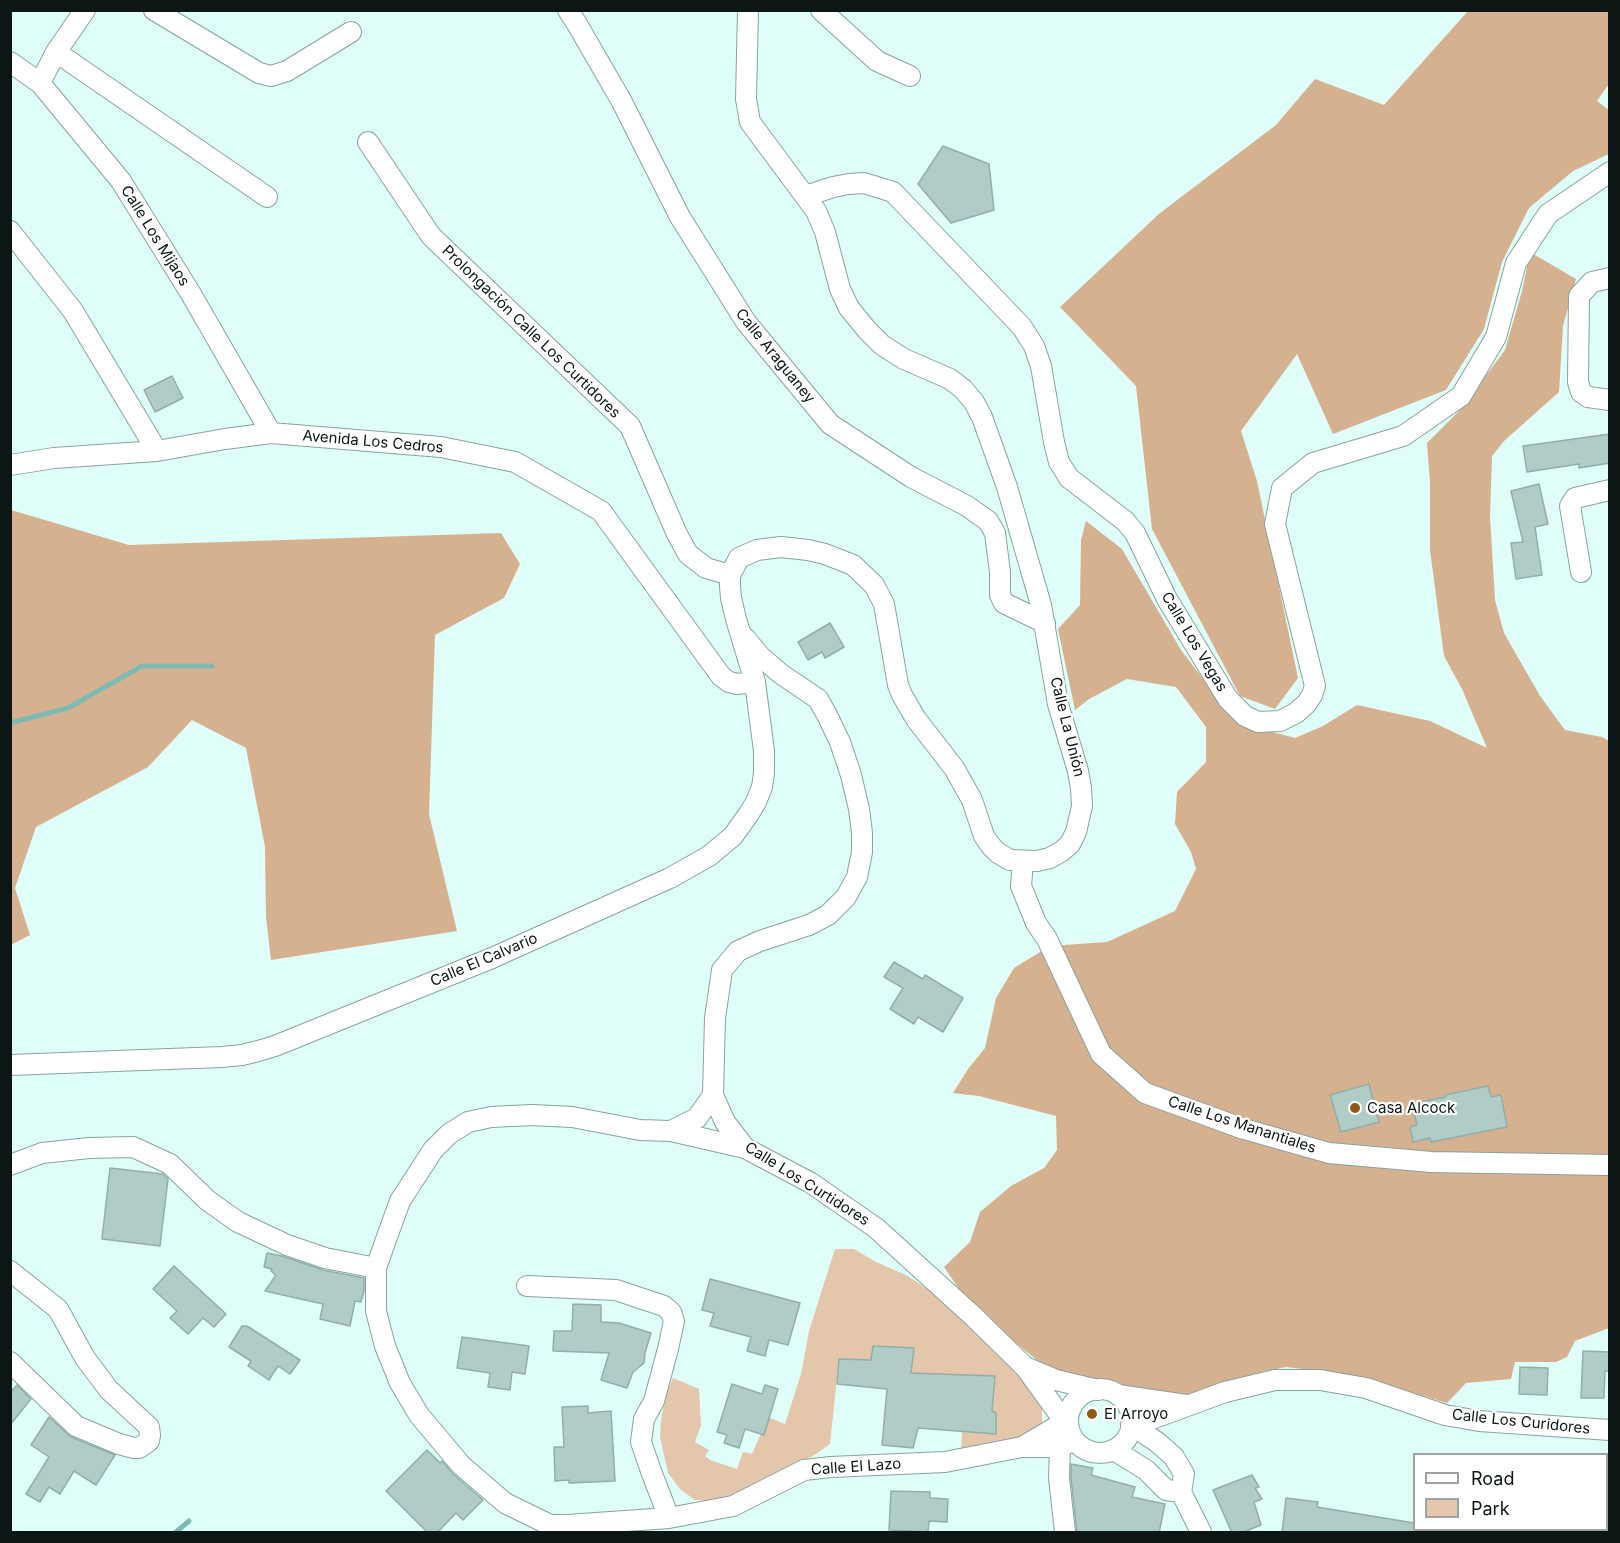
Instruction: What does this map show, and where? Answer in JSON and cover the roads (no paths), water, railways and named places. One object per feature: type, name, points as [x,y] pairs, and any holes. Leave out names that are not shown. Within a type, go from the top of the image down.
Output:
[{"type":"street","points":[[40,82],[56,52],[85,10]]},
{"type":"street","points":[[154,10],[259,73],[271,76],[287,71],[351,32]]},
{"type":"street","name":"Calle Araguaney","points":[[568,10],[622,102],[680,217],[746,322],[830,424],[911,477],[967,506],[988,521],[995,532],[1000,572],[1000,595],[1004,603],[1045,623]]},
{"type":"street","name":"Calle La Unión","points":[[730,575],[739,558],[748,553],[781,547],[825,554],[844,561],[860,571],[874,585],[884,604],[898,685],[905,700],[916,719],[954,768],[972,800],[984,836],[991,846],[1010,860],[1036,861],[1050,858],[1070,844],[1076,832],[1082,806],[1082,788],[1058,704],[1045,623],[1007,487],[982,417],[974,402],[963,389],[950,379],[904,359],[882,345],[849,308],[840,289],[825,232],[816,211],[750,122],[746,99],[748,10]]},
{"type":"street","points":[[821,10],[877,61],[910,76]]},
{"type":"street","points":[[56,52],[267,197]]},
{"type":"street","name":"Calle Los Mijaos","points":[[10,62],[40,82],[121,181],[191,294],[271,433]]},
{"type":"street","name":"Prolongación Calle Los Curtidores","points":[[368,142],[431,236],[630,426],[688,554],[706,568],[730,575]]},
{"type":"street","name":"Calle Los Vegas","points":[[806,196],[832,187],[864,183],[893,192],[1022,327],[1034,346],[1041,366],[1054,442],[1059,462],[1069,478],[1125,521],[1136,533],[1167,600],[1228,699],[1245,716],[1258,722],[1269,722],[1280,721],[1296,713],[1307,703],[1315,686],[1275,524],[1282,488],[1313,463],[1403,436],[1461,396],[1496,337],[1516,264],[1548,214],[1610,172]]},
{"type":"street","points":[[10,231],[73,311],[157,451]]},
{"type":"street","points":[[1610,278],[1592,282],[1579,296],[1578,382],[1581,392],[1588,397],[1610,400]]},
{"type":"street","name":"Avenida Los Cedros","points":[[10,465],[54,459],[157,451],[271,433],[441,447],[515,462],[601,511],[604,528],[721,676],[737,684],[755,682]]},
{"type":"street","points":[[1581,572],[1570,506],[1575,498],[1610,490]]},
{"type":"street","points":[[730,575],[731,598],[741,633]]},
{"type":"street","name":"Calle El Calvario","points":[[10,1065],[200,1058],[242,1055],[258,1051],[492,958],[694,865],[722,847],[733,836],[756,802],[762,787],[764,751],[755,682],[741,633]]},
{"type":"street","name":"Calle Los Curtidores","points":[[741,633],[750,645],[781,674],[818,699],[828,715],[851,775],[859,809],[862,852],[857,877],[846,897],[828,915],[809,925],[760,941],[738,951],[722,970],[716,1018],[713,1095],[724,1122],[745,1148],[811,1184],[876,1228],[974,1316],[1025,1367],[1059,1414],[1067,1432]]},
{"type":"street","points":[[755,682],[760,676],[770,673],[781,674]]},
{"type":"street","name":"Calle Los Manantiales","points":[[1023,861],[1021,886],[1036,923],[1047,939],[1101,1054],[1145,1093],[1244,1129],[1329,1154],[1431,1162],[1610,1165]]},
{"type":"street","points":[[671,1131],[697,1118],[713,1095]]},
{"type":"street","name":"Calle El Lazo","points":[[745,1148],[671,1131],[640,1130],[562,1117],[532,1115],[491,1117],[468,1122],[449,1134],[433,1150],[400,1201],[376,1268],[376,1311],[385,1346],[400,1383],[419,1415],[461,1466],[505,1503],[550,1525],[567,1525],[669,1518],[733,1506],[804,1470],[945,1462],[1022,1447],[1067,1432]]},
{"type":"street","points":[[10,1165],[42,1153],[89,1148],[133,1147],[170,1164],[207,1200],[247,1227],[287,1245],[325,1258],[376,1268]]},
{"type":"street","points":[[10,1271],[58,1309],[85,1359],[109,1390],[149,1427],[149,1441],[139,1448],[134,1448],[76,1426],[10,1362]]},
{"type":"street","points":[[528,1286],[616,1290],[664,1306],[671,1312],[674,1321],[668,1349],[654,1401],[644,1419],[641,1442],[669,1518]]},
{"type":"street","name":"Calle Los Curtidores","points":[[1025,1367],[1056,1380],[1098,1390]]},
{"type":"street","name":"Calle Los Curidores","points":[[1189,1405],[1225,1392],[1275,1380],[1320,1380],[1366,1388],[1445,1415],[1467,1419],[1514,1425],[1610,1430]]},
{"type":"street","points":[[1065,1533],[1059,1478],[1070,1411],[1074,1402],[1081,1396],[1098,1390],[1189,1405]]},
{"type":"street","points":[[1067,1432],[1082,1448],[1092,1452],[1103,1453],[1123,1444],[1132,1424],[1126,1403],[1118,1395]]},
{"type":"street","points":[[1132,1424],[1189,1405]]},
{"type":"street","points":[[1132,1424],[1174,1456],[1184,1474],[1181,1492],[1201,1533]]},
{"type":"street","points":[[1114,1450],[1146,1470],[1166,1490],[1181,1492]]},
{"type":"waterway","points":[[10,723],[68,708],[142,666],[212,666]]},
{"type":"waterway","points":[[176,1532],[189,1521]]},
{"type":"place","name":"Casa Alcock","points":[[1355,1108]]},
{"type":"place","name":"El Arroyo","points":[[1092,1414]]}]
